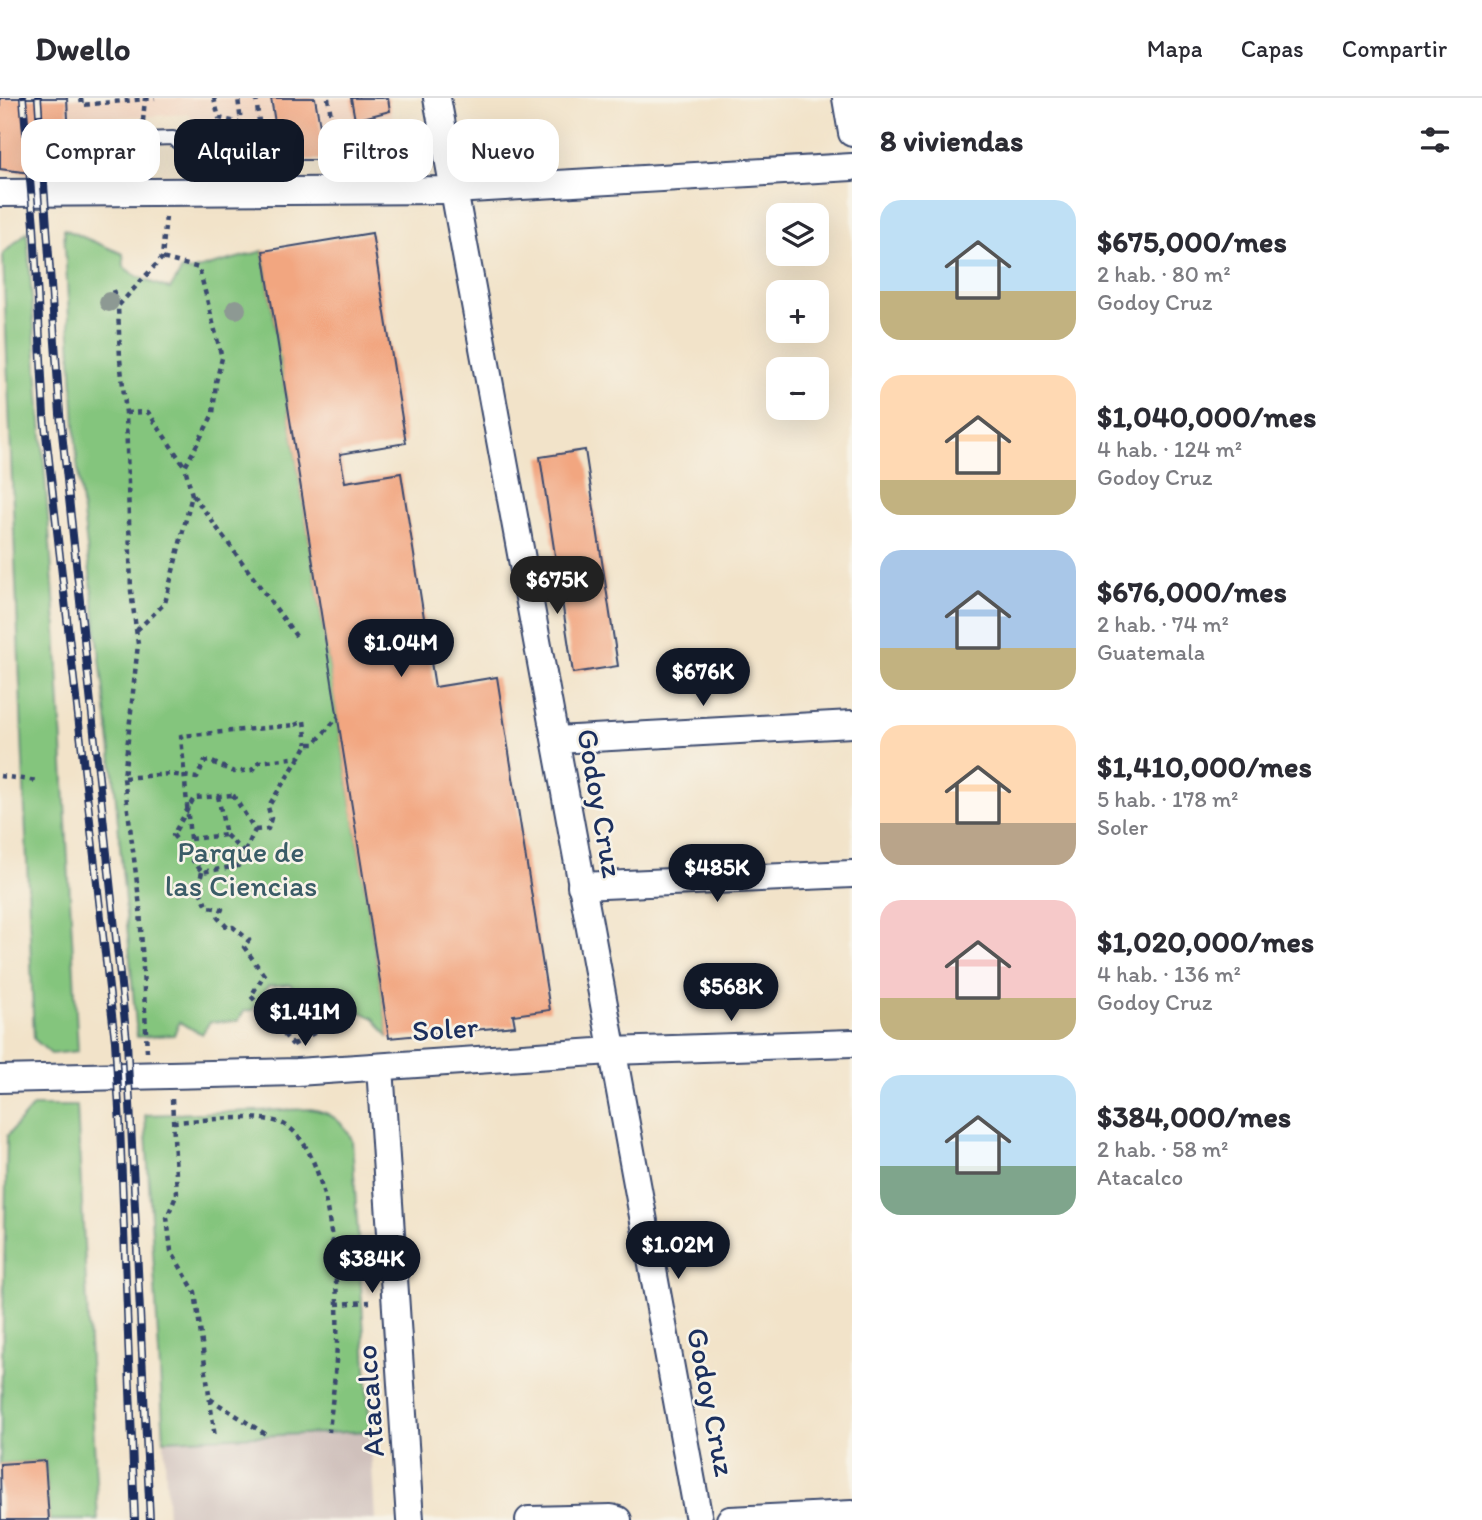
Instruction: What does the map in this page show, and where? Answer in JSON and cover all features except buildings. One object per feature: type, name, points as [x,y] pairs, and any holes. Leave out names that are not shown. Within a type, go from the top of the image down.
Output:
[{"type":"street","name":"Godoy Cruz","points":[[436,98],[699,1520]]},
{"type":"street","points":[[846,98],[852,133]]},
{"type":"street","points":[[0,193],[453,190],[852,167]]},
{"type":"street","points":[[556,740],[852,724]]},
{"type":"street","points":[[580,886],[852,874]]},
{"type":"street","name":"Soler","points":[[0,1079],[171,1076],[380,1067],[611,1051],[852,1043]]},
{"type":"street","name":"Atacalco","points":[[380,1067],[410,1520]]},
{"type":"street","points":[[730,1520],[852,1514]]},
{"type":"street","points":[[529,1520],[618,1520]]},
{"type":"lane","points":[[69,193],[111,140],[173,138],[230,193]]},
{"type":"path","points":[[81,98],[82,105],[155,98]]},
{"type":"path","points":[[214,98],[219,118],[241,123],[238,98]]},
{"type":"path","points":[[256,98],[259,119]]},
{"type":"path","points":[[328,98],[331,116]]},
{"type":"path","points":[[118,306],[162,258],[169,193]]},
{"type":"path","points":[[162,258],[199,268],[222,358],[216,382],[213,414],[185,467]]},
{"type":"path","points":[[113,290],[118,306],[126,413],[131,591],[138,643],[124,778],[140,907],[147,1036]]},
{"type":"path","points":[[126,413],[148,412],[185,467],[192,495],[296,636]]},
{"type":"path","points":[[137,630],[165,603],[192,495]]},
{"type":"path","points":[[307,744],[314,744],[338,718]]},
{"type":"path","points":[[226,835],[190,839],[181,736],[295,725],[304,721],[307,744],[268,807],[271,818],[268,829],[255,830]]},
{"type":"path","points":[[124,778],[169,774],[197,778],[204,762],[210,761],[234,772],[252,770],[259,762],[300,757]]},
{"type":"path","points":[[0,776],[38,781]]},
{"type":"path","points":[[202,872],[173,835],[194,798],[233,795],[255,830]]},
{"type":"path","points":[[218,796],[226,835],[244,853]]},
{"type":"path","points":[[202,872],[238,866],[255,830]]},
{"type":"path","points":[[202,872],[198,888],[208,908],[222,909],[218,918],[228,928],[233,927],[249,940],[244,947],[264,975],[251,996],[293,1045],[335,1021]]},
{"type":"path","points":[[171,1076],[177,1194],[167,1217],[171,1251],[195,1292],[215,1438]]},
{"type":"path","points":[[173,1122],[260,1118],[282,1123],[295,1131],[308,1149],[329,1214],[335,1268],[337,1341],[329,1432]]},
{"type":"path","points":[[335,1268],[368,1265]]},
{"type":"path","points":[[337,1304],[370,1302]]},
{"type":"path","points":[[210,1399],[267,1435]]},
{"type":"shaded area","points":[[0,98],[388,98],[393,119],[318,119],[318,159],[304,160],[304,119],[193,119],[189,114],[101,119],[21,119],[21,173],[0,169]]},
{"type":"shaded area","points":[[370,1431],[375,1520],[168,1520],[164,1440]]},
{"type":"green space","name":"Parque de las Ciencias","points":[[64,229],[123,254],[124,267],[134,275],[170,289],[182,270],[190,271],[263,251],[389,1038],[374,1018],[356,1010],[354,1002],[319,1003],[317,994],[294,995],[291,984],[268,986],[253,1010],[244,1011],[238,1021],[210,1022],[202,1034],[179,1022],[174,1035],[137,1037],[114,778],[77,462]]},
{"type":"green space","points":[[27,232],[55,611],[78,1051],[51,1054],[34,1039],[3,254]]},
{"type":"green space","points":[[33,1106],[77,1106],[98,1520],[49,1520],[45,1461],[0,1464],[7,1136]]},
{"type":"green space","points":[[311,1109],[336,1119],[352,1140],[370,1431],[164,1440],[145,1115]]},
{"type":"railway","points":[[23,98],[34,226],[44,416],[115,1041],[135,1520]]},
{"type":"railway","points":[[38,98],[60,414],[127,1041],[150,1520]]}]
